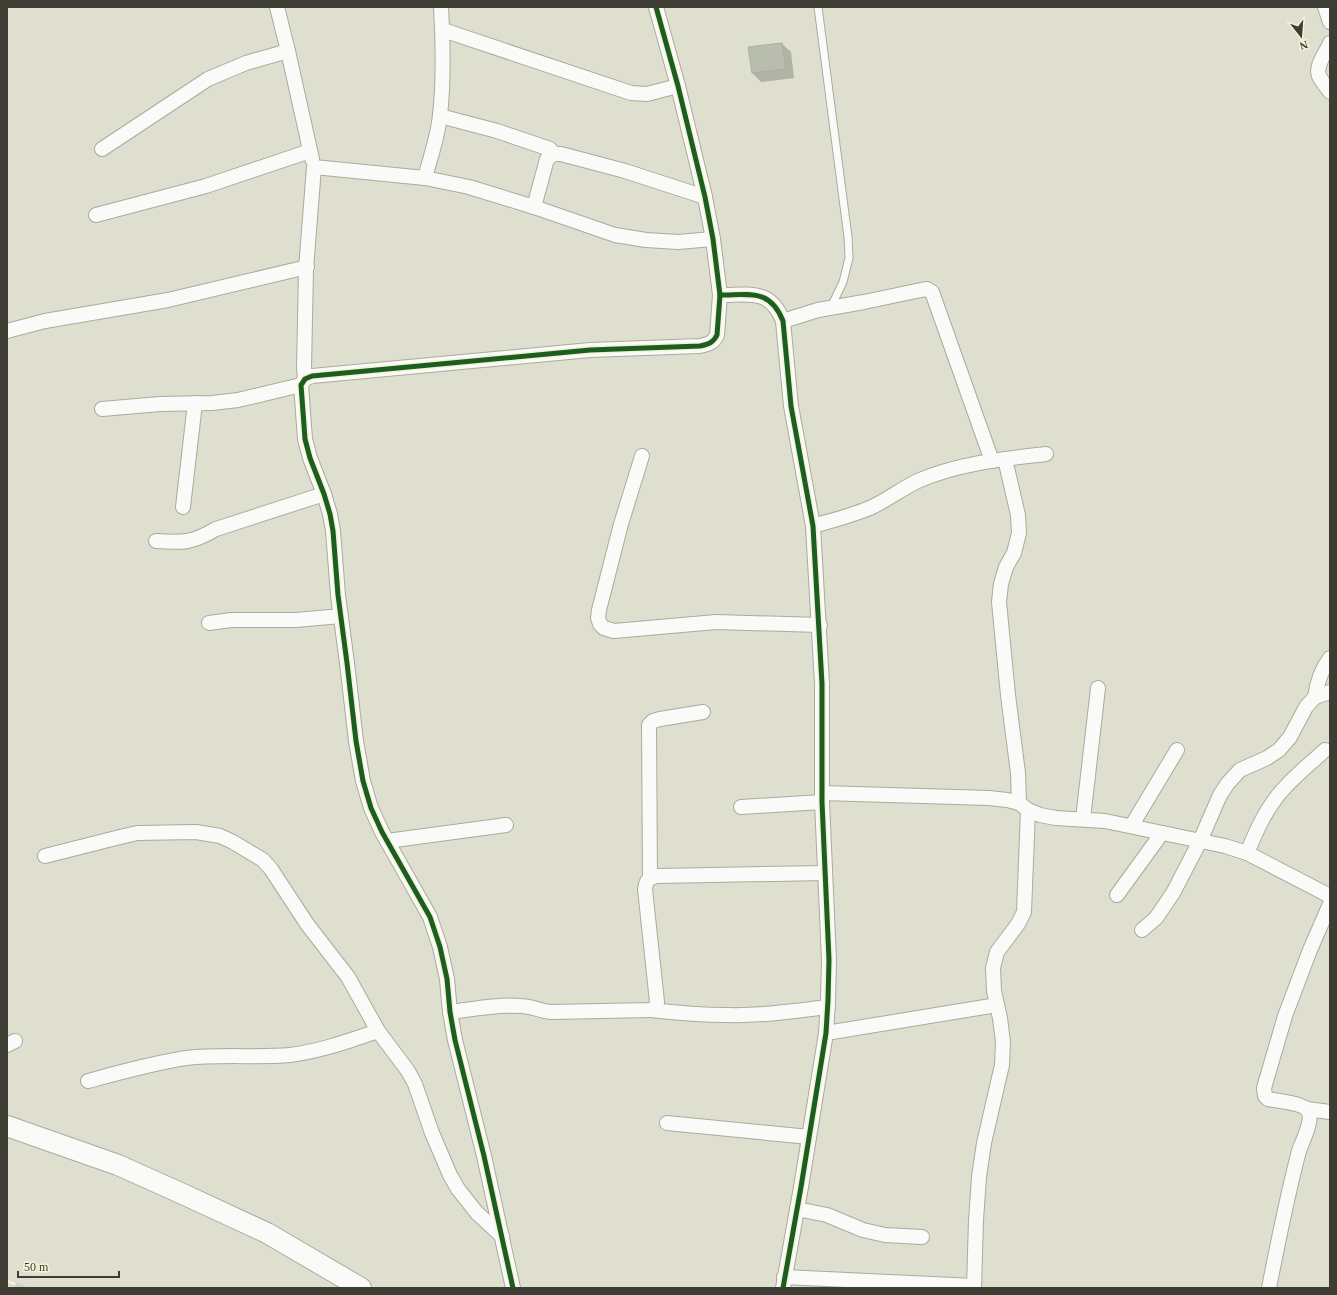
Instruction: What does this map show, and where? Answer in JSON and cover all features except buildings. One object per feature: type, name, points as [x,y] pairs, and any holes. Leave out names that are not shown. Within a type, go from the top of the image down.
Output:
[{"type":"main road","points":[[7,1126],[118,1165],[192,1198],[267,1233],[361,1288]]},
{"type":"street","points":[[277,7],[314,167],[307,267],[303,382],[306,439],[310,458],[330,514],[333,531],[338,595],[356,741],[363,781],[371,808],[387,841],[430,917],[440,947],[447,979],[450,1012],[455,1040],[484,1156],[513,1288]]},
{"type":"street","points":[[425,178],[436,139],[440,116],[443,66],[442,7]]},
{"type":"street","points":[[102,409],[238,400],[303,382],[320,375],[583,351],[700,346],[714,341],[717,335],[720,295],[713,239],[705,197],[678,86],[656,7]]},
{"type":"street","points":[[1325,7],[1330,22]]},
{"type":"street","points":[[443,30],[631,93],[647,94],[678,86]]},
{"type":"street","points":[[1330,44],[1318,70],[1319,76],[1330,92]]},
{"type":"street","points":[[102,149],[208,79],[246,63],[288,51]]},
{"type":"street","points":[[440,116],[497,131],[550,149],[554,154]]},
{"type":"street","points":[[96,215],[206,186],[310,151]]},
{"type":"street","points":[[534,207],[547,159],[554,154],[561,154],[590,161],[658,181],[705,197]]},
{"type":"street","points":[[314,167],[425,178],[469,188],[534,207],[615,235],[646,240],[678,242],[713,239]]},
{"type":"street","points":[[7,331],[45,321],[168,300],[307,267]]},
{"type":"street","points":[[720,295],[756,295],[766,298],[779,310],[783,321],[791,406],[813,526],[820,625],[822,684],[822,798],[829,960],[828,1007],[826,1033],[784,1283],[974,1287],[979,1177],[984,1143],[1002,1065],[1003,1042],[994,991],[992,968],[997,952],[1018,924],[1024,912],[1024,807],[1008,696],[999,602],[1000,584],[1006,567],[1014,552],[1019,533],[1018,515],[999,460],[932,292],[927,289],[818,310],[783,321]]},
{"type":"street","points":[[183,507],[195,403]]},
{"type":"street","points":[[813,526],[857,513],[876,505],[920,480],[955,468],[999,460],[1046,454]]},
{"type":"street","points":[[642,456],[621,524],[599,610],[598,618],[600,624],[604,628],[614,631],[624,631],[649,627],[716,622],[820,625]]},
{"type":"street","points":[[156,541],[190,542],[216,529],[324,494]]},
{"type":"street","points":[[209,623],[231,620],[296,620],[341,616]]},
{"type":"street","points":[[1315,697],[1317,683],[1323,667],[1330,658]]},
{"type":"street","points":[[1083,819],[1098,688]]},
{"type":"street","points":[[1142,930],[1156,918],[1173,893],[1200,841],[1220,795],[1228,783],[1240,770],[1267,758],[1278,750],[1290,737],[1306,707],[1315,697],[1330,692]]},
{"type":"street","points":[[650,878],[649,725],[653,721],[660,719],[703,712]]},
{"type":"street","points":[[1132,825],[1178,750]]},
{"type":"street","points":[[1247,853],[1260,824],[1276,797],[1296,776],[1325,750]]},
{"type":"street","points":[[741,807],[822,798],[989,798],[1007,800],[1040,815],[1056,818],[1105,821],[1132,825],[1225,846],[1247,853],[1330,896]]},
{"type":"street","points":[[387,841],[506,825]]},
{"type":"street","points":[[46,856],[137,833],[196,832],[220,836],[263,860],[271,869],[307,924],[348,978],[378,1031],[408,1071],[415,1084],[432,1133],[450,1175],[458,1189],[477,1213],[502,1236]]},
{"type":"street","points":[[1117,895],[1162,833]]},
{"type":"street","points":[[651,1010],[656,1007],[657,1002],[645,889],[646,882],[650,878],[657,876],[825,873]]},
{"type":"street","points":[[1330,904],[1310,950],[1285,1016],[1264,1088],[1265,1096],[1268,1099],[1301,1106],[1307,1109],[1330,1112]]},
{"type":"street","points":[[826,1033],[996,1004]]},
{"type":"street","points":[[450,1012],[507,1006],[532,1007],[551,1012],[651,1010],[689,1014],[728,1015],[773,1013],[828,1007]]},
{"type":"street","points":[[88,1081],[151,1064],[187,1058],[228,1055],[268,1056],[310,1052],[378,1031]]},
{"type":"street","points":[[1269,1288],[1286,1202],[1310,1119],[1310,1113],[1307,1109]]},
{"type":"street","points":[[667,1123],[809,1137]]},
{"type":"street","points":[[797,1209],[826,1215],[870,1232],[885,1235],[922,1238]]},
{"type":"lane","points":[[818,7],[848,237],[849,258],[843,282],[831,308]]},
{"type":"railway","points":[[7,1281],[24,1288]]},
{"type":"cycle path","points":[[656,7],[678,86],[705,197],[713,239],[720,295],[749,295],[765,298],[778,310],[783,321],[791,406],[813,526],[822,684],[822,802],[829,960],[828,1000],[826,1033],[783,1288]]},
{"type":"cycle path","points":[[513,1288],[484,1156],[455,1040],[450,1012],[447,979],[440,947],[430,917],[382,832],[371,808],[363,781],[356,741],[338,595],[333,531],[324,494],[310,458],[305,439],[301,385],[305,379],[312,376],[590,350],[706,345],[714,340],[717,335],[720,295]]}]
